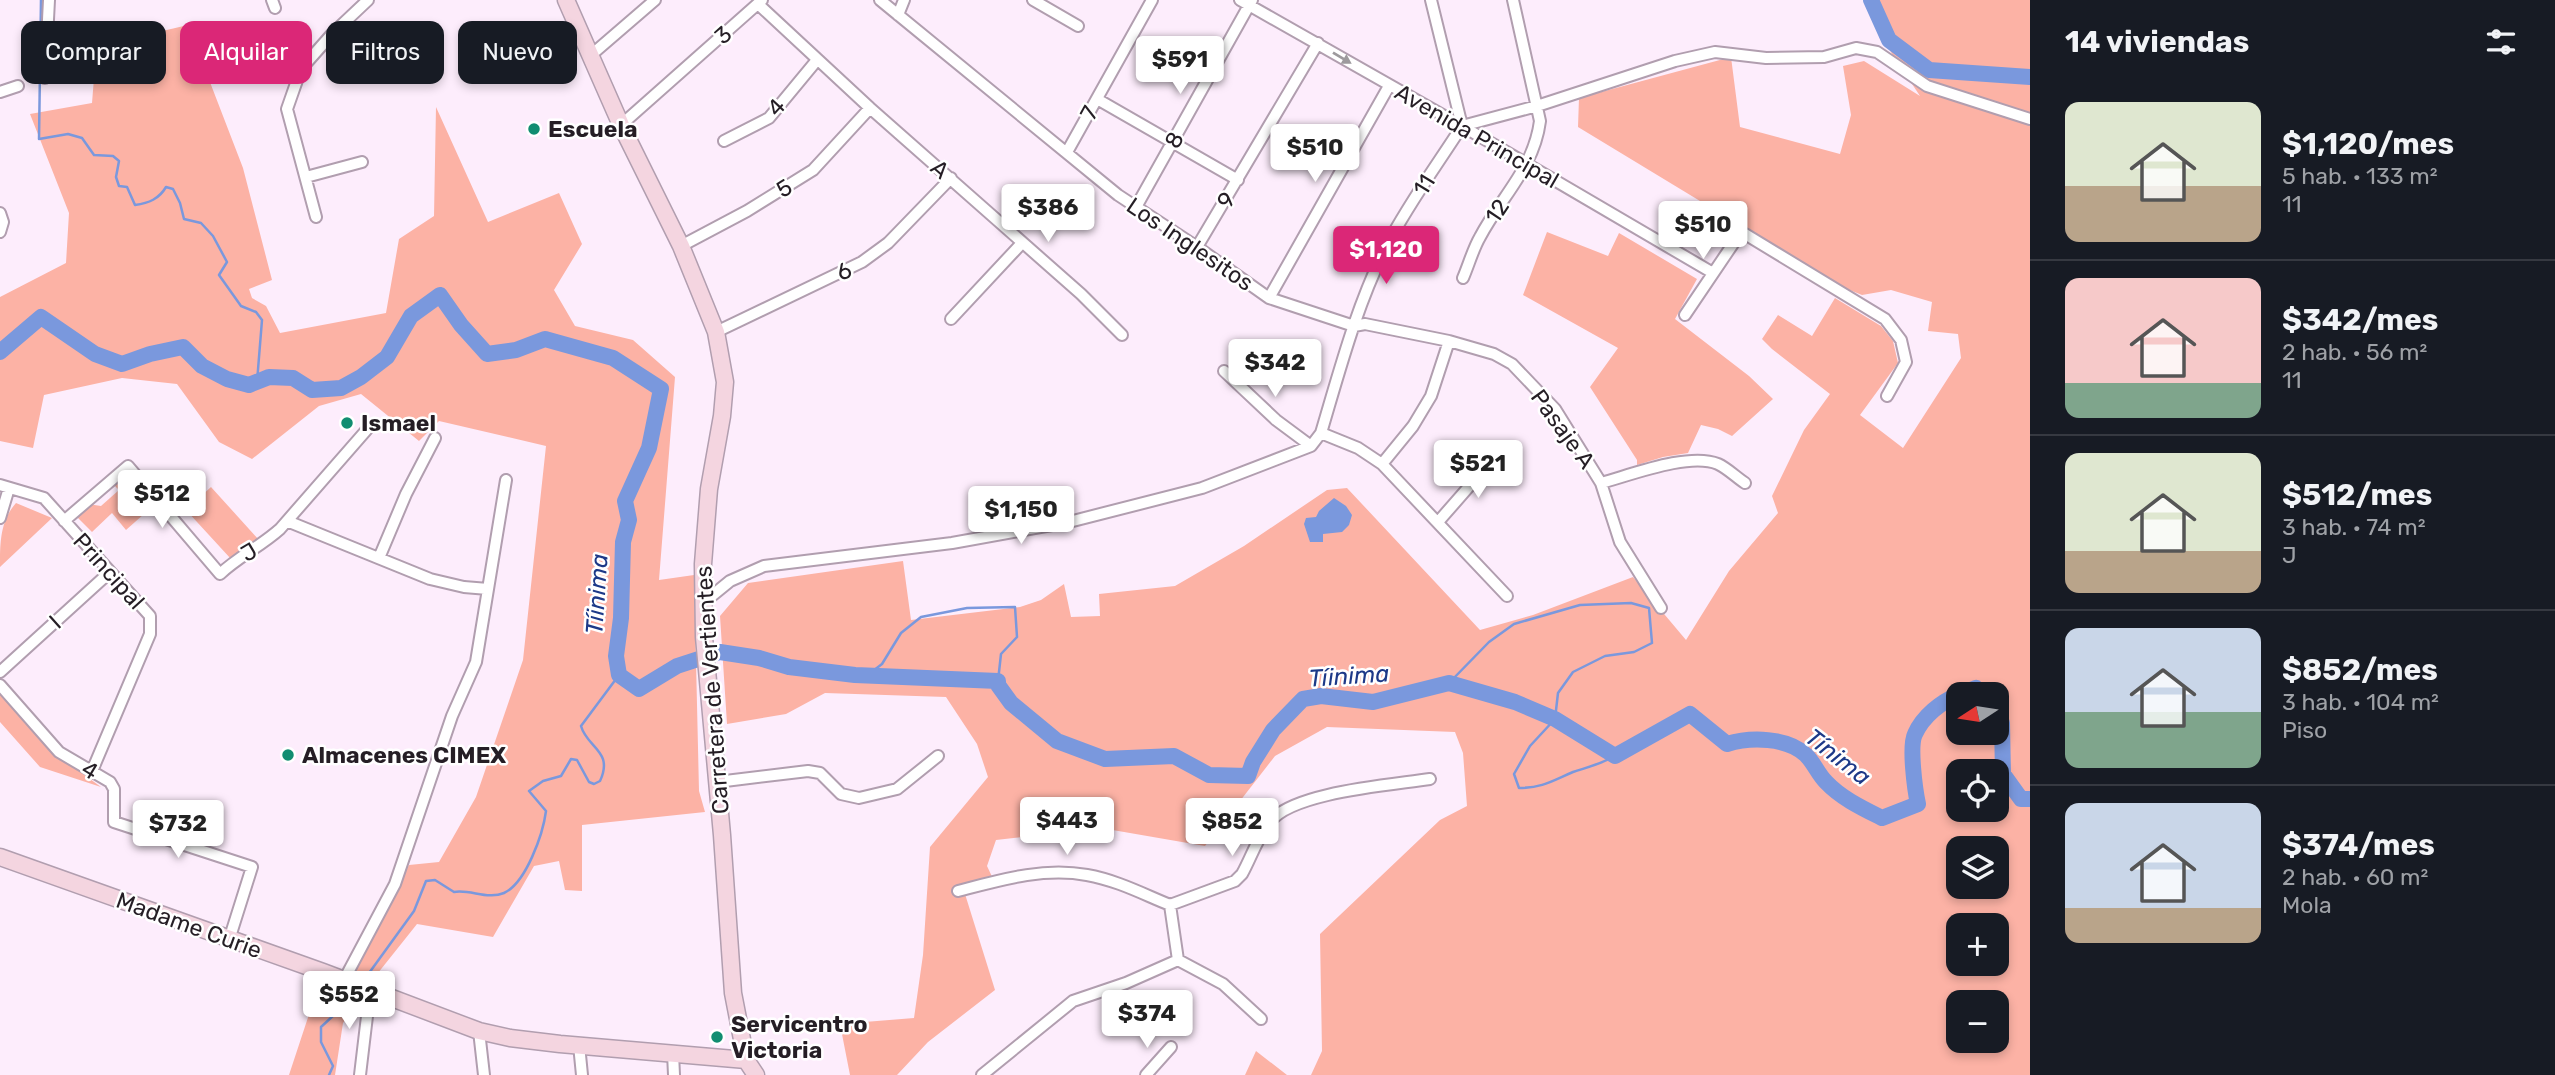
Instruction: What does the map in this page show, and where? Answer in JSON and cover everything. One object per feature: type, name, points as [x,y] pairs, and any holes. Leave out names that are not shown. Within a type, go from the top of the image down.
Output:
[{"type":"main road","name":"Carretera de Vertientes","points":[[566,0],[621,125],[681,246],[716,332],[725,382],[709,489],[702,603],[733,993],[746,1060],[756,1075]]},
{"type":"main road","name":"Madame Curie","points":[[0,857],[479,1031],[510,1038],[746,1060]]},
{"type":"street","points":[[48,21],[49,0]]},
{"type":"street","points":[[316,216],[287,108],[301,69],[332,34],[368,0]]},
{"type":"street","points":[[590,56],[655,0]]},
{"type":"street","name":"Los Inglesitos","points":[[880,0],[1118,195],[1269,298],[1354,326]]},
{"type":"street","points":[[898,15],[904,0]]},
{"type":"street","points":[[1033,0],[1077,26]]},
{"type":"street","name":"7","points":[[1067,152],[1152,0]]},
{"type":"street","points":[[1430,0],[1462,126],[1536,106],[1675,61],[1715,52],[1766,58],[1824,57],[1856,48],[1877,52],[1927,86],[2030,119]]},
{"type":"street","name":"12","points":[[1464,278],[1479,237],[1527,165],[1539,130],[1540,121],[1513,0]]},
{"type":"street","name":"A","points":[[760,2],[817,60],[1081,294],[1122,335]]},
{"type":"street","name":"3","points":[[621,125],[760,2]]},
{"type":"street","name":"Avenida Principal","points":[[1247,2],[1713,274]]},
{"type":"street","name":"8","points":[[1136,207],[1247,2]]},
{"type":"street","name":"9","points":[[1197,247],[1318,43]]},
{"type":"street","name":"4","points":[[724,141],[769,118],[817,60]]},
{"type":"street","points":[[0,92],[18,86]]},
{"type":"street","points":[[1269,298],[1390,86]]},
{"type":"street","points":[[1097,99],[1238,180]]},
{"type":"street","name":"5","points":[[681,246],[747,211],[813,170],[870,108]]},
{"type":"street","name":"11","points":[[1315,440],[1367,289],[1388,244],[1462,126]]},
{"type":"street","points":[[306,177],[362,162]]},
{"type":"street","name":"6","points":[[716,332],[862,262],[888,243],[950,178]]},
{"type":"street","points":[[0,213],[3,222],[0,232]]},
{"type":"street","points":[[1685,315],[1737,239],[1745,234],[1885,319],[1901,340],[1906,362],[1887,396]]},
{"type":"street","points":[[951,319],[1022,243]]},
{"type":"street","name":"Pasaje A","points":[[1354,326],[1365,324],[1449,341],[1494,354],[1512,364],[1555,409],[1601,482],[1620,542],[1661,608]]},
{"type":"street","points":[[1382,464],[1413,426],[1432,396],[1449,341]]},
{"type":"street","points":[[1224,371],[1276,421],[1315,440],[1359,448],[1382,464],[1507,596]]},
{"type":"street","points":[[370,426],[287,521],[430,579],[464,587],[488,589]]},
{"type":"street","points":[[380,558],[406,494],[435,438]]},
{"type":"street","points":[[702,603],[730,581],[764,566],[952,543],[1069,522],[1202,488],[1315,440]]},
{"type":"street","points":[[1438,522],[1494,458]]},
{"type":"street","points":[[1601,482],[1665,464],[1692,461],[1717,464],[1745,483]]},
{"type":"street","name":"J","points":[[64,520],[128,466],[220,574],[234,561],[265,542],[287,521]]},
{"type":"street","points":[[360,1075],[358,985],[452,716],[476,662],[506,480]]},
{"type":"street","points":[[0,518],[4,486]]},
{"type":"street","name":"Principal","points":[[4,486],[44,498],[149,616],[150,634],[92,771]]},
{"type":"street","name":"I","points":[[0,672],[110,572]]},
{"type":"street","name":"4","points":[[0,685],[59,752],[110,782],[114,789],[114,822],[252,867],[229,940]]},
{"type":"street","points":[[717,782],[808,771],[820,773],[841,794],[859,798],[897,789],[938,756]]},
{"type":"street","points":[[958,891],[1019,876],[1071,873],[1104,879],[1170,905],[1235,881],[1269,822],[1284,810],[1323,795],[1430,779]]},
{"type":"street","points":[[1170,905],[1178,960]]},
{"type":"street","points":[[1178,960],[1223,984],[1261,1019]]},
{"type":"street","points":[[982,1075],[1073,1001],[1126,983],[1178,960]]},
{"type":"street","points":[[479,1031],[484,1075]]},
{"type":"street","points":[[579,1045],[582,1075]]},
{"type":"street","points":[[1146,1075],[1171,1047]]},
{"type":"street","points":[[673,1053],[674,1075]]},
{"type":"shaded area","points":[[1871,0],[2030,0],[2030,1075],[1311,1075],[1322,1051],[1320,934],[1440,820],[1467,806],[1463,753],[1455,732],[1327,727],[1275,756],[1205,846],[1101,828],[996,840],[987,866],[995,883],[965,894],[995,990],[928,1042],[897,1075],[850,1075],[840,1024],[914,1018],[923,955],[930,847],[988,777],[977,744],[946,697],[825,693],[786,714],[727,724],[720,616],[748,583],[903,561],[911,620],[1020,607],[1041,600],[1064,584],[1071,617],[1100,616],[1099,594],[1175,586],[1244,546],[1327,490],[1347,488],[1480,630],[1533,615],[1633,577],[1686,640],[1729,571],[1778,513],[1772,496],[1804,430],[1830,394],[1762,339],[1778,315],[1812,336],[1835,298],[1881,326],[1893,341],[1898,363],[1860,415],[1903,448],[1961,358],[1958,334],[1928,331],[1932,302],[1891,290],[1862,295],[1842,287],[1578,127],[1579,98],[1731,57],[1740,127],[1840,154],[1851,115],[1843,66],[1864,61],[1920,96],[1883,40]]},
{"type":"shaded area","points":[[180,27],[180,84],[211,84],[243,168],[272,280],[249,289],[252,298],[266,306],[280,333],[386,313],[399,239],[434,216],[436,107],[488,222],[559,193],[582,244],[554,290],[575,326],[633,340],[675,377],[659,580],[694,575],[699,791],[705,812],[582,825],[582,891],[565,890],[559,861],[534,866],[493,937],[417,924],[370,983],[343,1023],[335,1075],[289,1075],[323,972],[348,979],[409,865],[439,862],[476,797],[523,660],[546,446],[439,421],[419,441],[361,394],[319,406],[252,459],[219,442],[177,384],[122,378],[44,395],[33,448],[0,441],[0,297],[66,263],[69,213],[30,114],[92,103],[94,84],[166,84],[166,30]]},
{"type":"shaded area","points":[[1547,232],[1608,256],[1619,233],[1697,279],[1675,319],[1749,376],[1773,399],[1732,436],[1701,425],[1688,453],[1637,465],[1637,460],[1590,387],[1618,348],[1523,295]]},
{"type":"shaded area","points":[[130,476],[153,506],[126,530],[112,513],[92,532],[75,515],[88,504],[101,506],[119,490],[113,484],[121,477]]},
{"type":"shaded area","points":[[211,487],[259,540],[231,559],[186,510]]},
{"type":"shaded area","points":[[16,503],[52,518],[0,567],[4,525]]},
{"type":"shaded area","points":[[0,693],[50,750],[101,787],[40,767],[0,722]]},
{"type":"shaded area","points":[[1256,1051],[1287,1075],[1245,1075]]},
{"type":"water","points":[[1334,498],[1346,506],[1352,515],[1349,525],[1342,532],[1323,534],[1323,542],[1310,542],[1304,524],[1306,518],[1316,517]]},
{"type":"waterway","points":[[41,0],[39,139],[68,134],[82,138],[94,155],[113,156],[119,161],[116,177],[119,186],[127,187],[135,205],[153,200],[166,187],[173,189],[184,219],[201,223],[213,236],[227,262],[219,275],[241,306],[256,312],[262,320],[257,382]]},
{"type":"waterway","points":[[1871,0],[1889,40],[1929,70],[2030,77]]},
{"type":"waterway","name":"Tíinima","points":[[0,352],[41,317],[95,354],[122,364],[150,354],[183,347],[202,366],[227,379],[249,385],[269,377],[293,378],[312,390],[341,388],[387,357],[411,316],[440,295],[461,325],[487,354],[516,350],[545,339],[613,358],[661,389],[649,448],[625,501],[629,520],[623,542],[621,618],[616,656],[619,675],[639,689],[677,666],[720,652],[759,658],[789,667],[855,675],[998,681],[1011,703],[1057,741],[1105,759],[1174,756],[1209,775],[1248,776],[1253,762],[1273,730],[1303,699],[1321,696],[1373,702],[1449,683],[1515,702],[1555,719],[1615,756],[1690,714],[1727,744],[1746,740],[1768,740],[1798,749],[1838,793],[1882,818],[1918,804],[1913,740],[1923,721],[1946,701]]},
{"type":"waterway","name":"Tíinima","points":[[1449,683],[1489,642],[1514,624],[1580,605],[1631,603],[1649,608],[1652,643],[1634,652],[1605,656],[1573,672],[1558,693],[1555,719],[1530,746],[1514,774],[1519,788],[1534,787],[1615,756]]},
{"type":"waterway","points":[[869,674],[882,664],[901,633],[921,617],[967,608],[1015,607],[1017,637],[1001,654],[998,681]]},
{"type":"waterway","points":[[364,980],[414,911],[426,881],[435,880],[454,892],[498,895],[512,888],[532,857],[546,811],[529,791],[543,781],[561,776],[571,759],[577,760],[589,782],[594,784],[600,781],[604,763],[602,756],[588,740],[581,726],[619,675]]},
{"type":"waterway","name":"Tínima","points":[[2002,746],[2003,774],[2021,799],[2030,799]]},
{"type":"waterway","points":[[329,1075],[333,1066],[321,1042],[321,1027],[356,991]]},
{"type":"place","name":"Escuela","points":[[534,129]]},
{"type":"place","name":"Ismael","points":[[347,423]]},
{"type":"place","name":"Almacenes CIMEX","points":[[288,755]]},
{"type":"place","name":"Servicentro Victoria","points":[[717,1037]]}]
